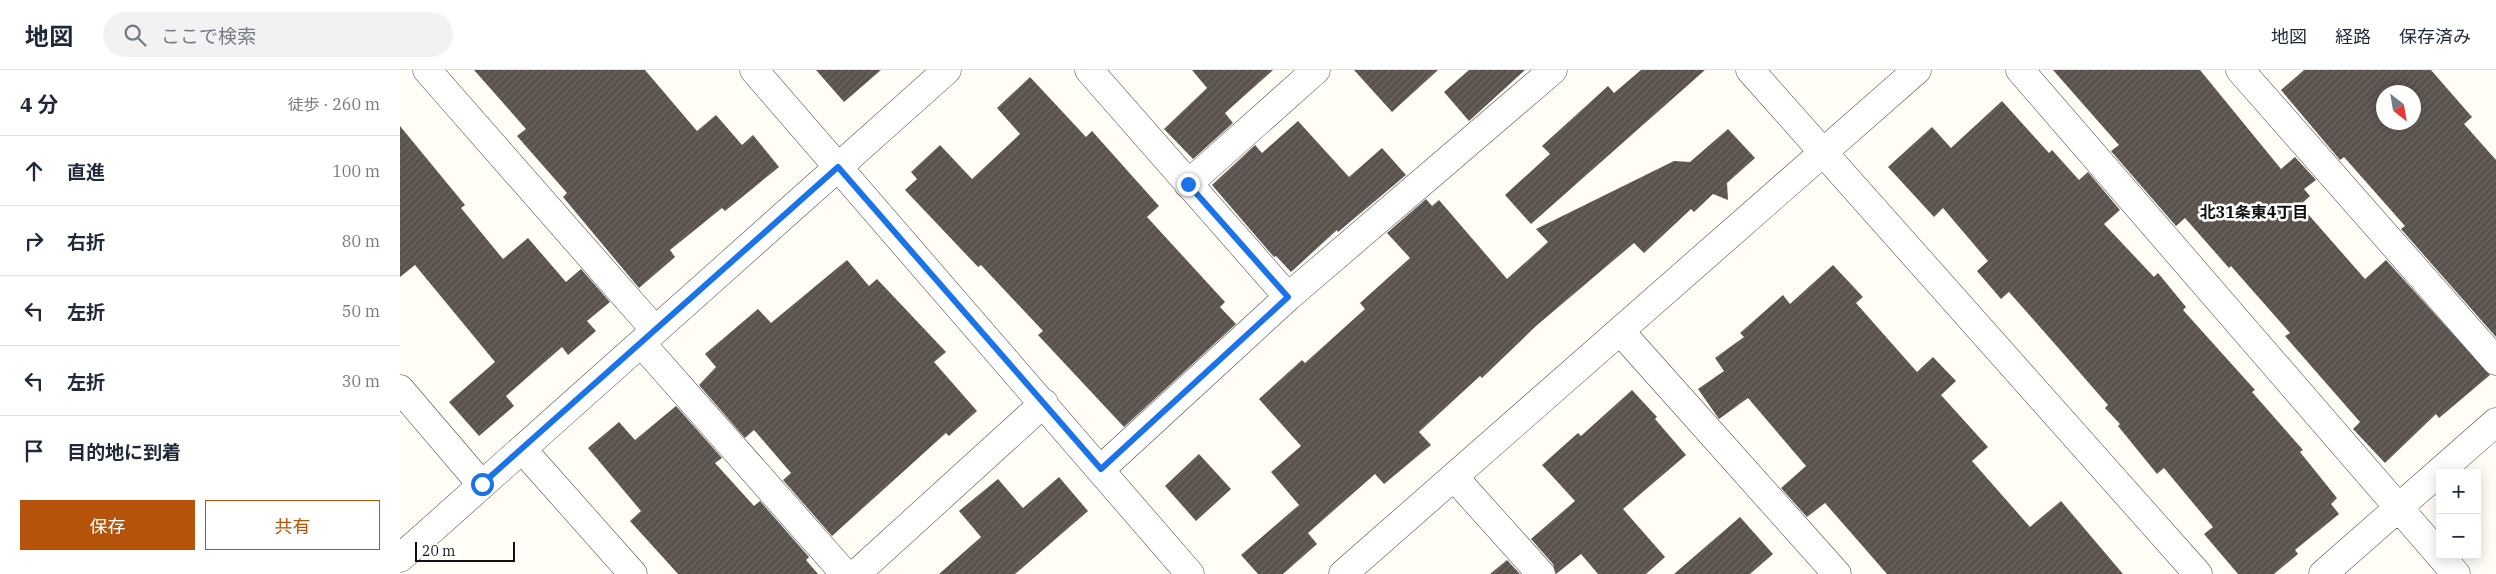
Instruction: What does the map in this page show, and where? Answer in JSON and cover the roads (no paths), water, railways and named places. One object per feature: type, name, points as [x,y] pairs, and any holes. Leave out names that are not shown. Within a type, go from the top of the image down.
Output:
[{"type":"street","points":[[427,70],[845,574]]},
{"type":"street","points":[[754,70],[1190,574]]},
{"type":"street","points":[[400,558],[947,70]]},
{"type":"street","points":[[1088,70],[1288,297]]},
{"type":"street","points":[[1188,184],[1316,70]]},
{"type":"street","points":[[1101,469],[1288,297],[1553,70]]},
{"type":"street","points":[[1750,70],[2198,574]]},
{"type":"street","points":[[1343,574],[1917,70]]},
{"type":"street","points":[[2020,70],[2456,574]]},
{"type":"street","points":[[2240,70],[2496,361]]},
{"type":"street","points":[[1620,331],[1837,574]]},
{"type":"street","points":[[400,389],[482,484]]},
{"type":"street","points":[[856,574],[1044,403]]},
{"type":"street","points":[[2323,574],[2496,422]]},
{"type":"street","points":[[522,449],[633,574]]},
{"type":"street","points":[[1454,477],[1541,574]]},
{"type":"district","name":"北31条東4丁目","points":[[2254,212]]}]
